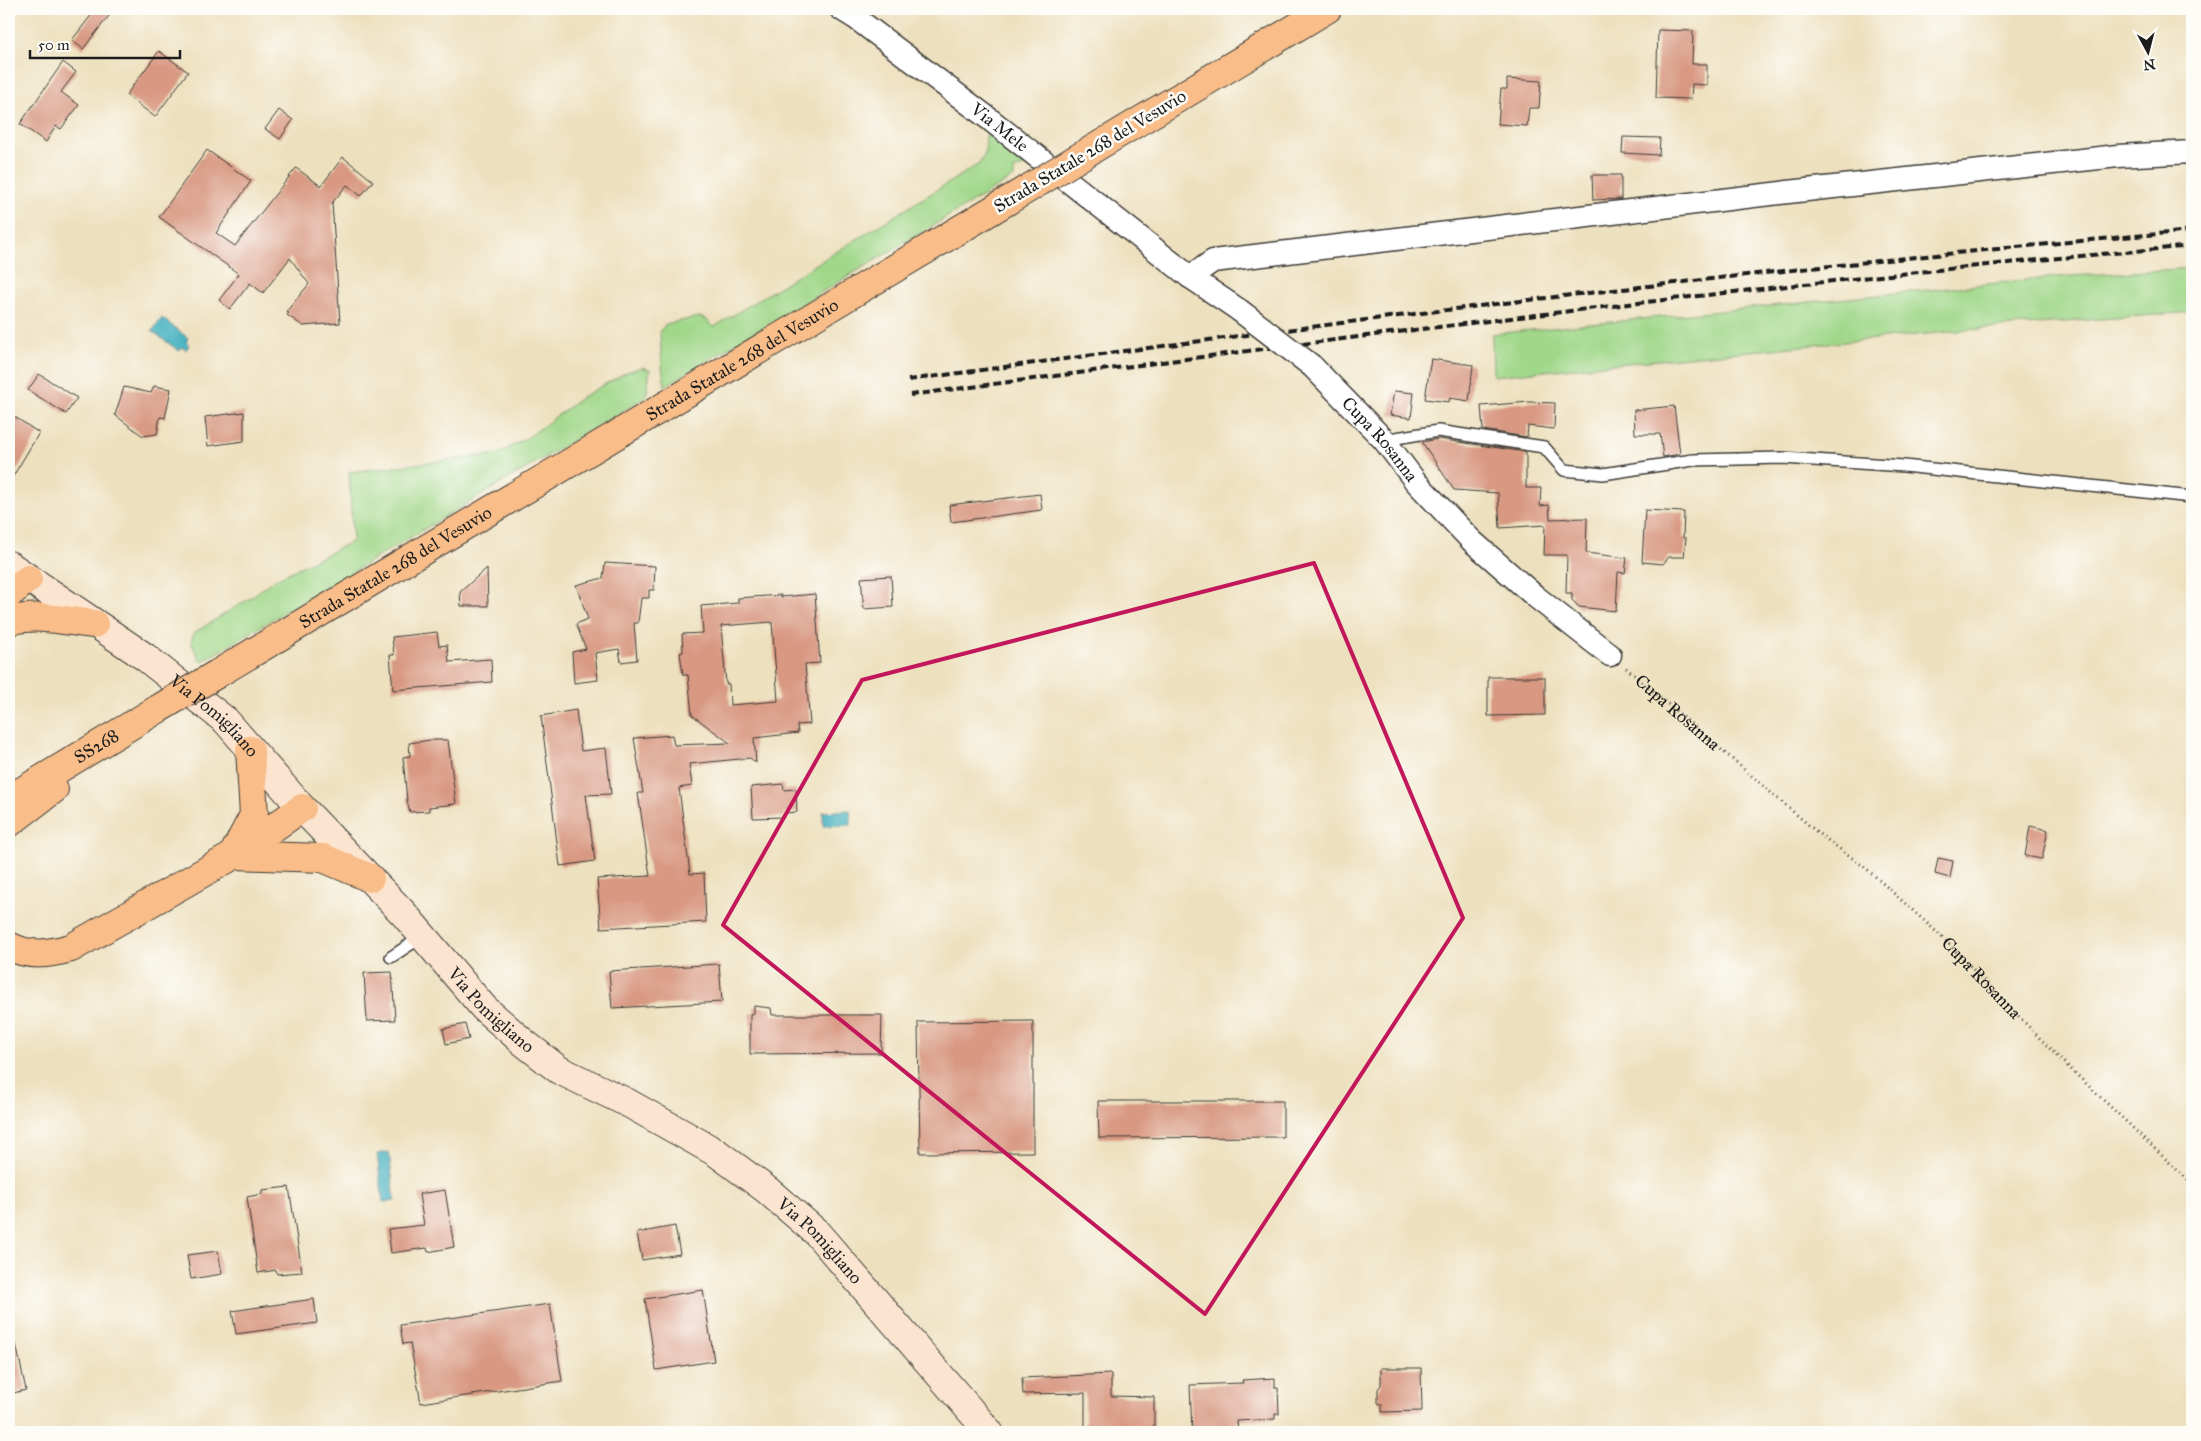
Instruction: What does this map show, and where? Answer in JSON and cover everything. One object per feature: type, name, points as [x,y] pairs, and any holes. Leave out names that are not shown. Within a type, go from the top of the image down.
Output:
[{"type":"highway","name":"Strada Statale 268 del Vesuvio","points":[[158,709],[1327,9]]},
{"type":"highway","points":[[9,621],[23,617],[94,624]]},
{"type":"highway","name":"SS268","points":[[9,799],[158,709]]},
{"type":"highway","points":[[9,823],[73,774],[116,735]]},
{"type":"highway","points":[[234,855],[254,815],[250,750]]},
{"type":"highway","points":[[9,793],[35,782]]},
{"type":"highway","points":[[9,946],[18,951],[46,954],[71,948],[234,855],[302,808]]},
{"type":"highway","points":[[234,855],[323,858],[370,878]]},
{"type":"street","name":"Via Mele","points":[[840,9],[857,19],[988,118],[1156,249]]},
{"type":"street","points":[[1190,277],[1213,261],[1788,192],[2118,156],[2192,152]]},
{"type":"street","name":"Cupa Rosanna","points":[[1156,249],[1190,277],[1239,310],[1312,366],[1384,440],[1416,482],[1472,541],[1536,597],[1610,655]]},
{"type":"street","name":"Via Pomigliano","points":[[15,579],[94,624],[145,657],[226,721],[302,808],[404,914],[484,1008],[559,1070],[628,1103],[717,1153],[767,1190],[816,1232],[989,1432]]},
{"type":"lane","points":[[1384,440],[1438,431],[1544,447],[1564,470],[1603,474],[1693,460],[1783,458],[1904,466],[2192,496]]},
{"type":"lane","points":[[391,957],[423,936]]},
{"type":"path","name":"Cupa Rosanna","points":[[1610,655],[1818,833],[1867,869],[1941,936],[2058,1057],[2192,1184]]},
{"type":"highlighted area","points":[[1314,563],[1463,918],[1205,1314],[723,925],[862,680]]},
{"type":"green space","points":[[997,134],[1034,161],[1014,170],[1014,177],[665,386],[660,331],[666,324],[699,317],[706,319],[714,327],[979,164],[985,154],[986,135]]},
{"type":"green space","points":[[2192,268],[2192,312],[1999,327],[1493,376],[1492,334],[2057,277]]},
{"type":"green space","points":[[642,367],[650,370],[646,397],[201,662],[191,642],[194,633],[250,598],[272,581],[353,541],[349,472],[498,454],[530,436],[582,397],[627,372]]},
{"type":"water","points":[[162,318],[188,338],[186,342],[189,345],[186,350],[182,347],[179,351],[152,331]]},
{"type":"water","points":[[850,810],[851,825],[823,826],[823,812]]},
{"type":"water","points":[[389,1152],[395,1201],[383,1202],[377,1154]]},
{"type":"building","points":[[96,9],[108,9],[112,12],[83,49],[72,40]]},
{"type":"building","points":[[1658,30],[1693,31],[1692,64],[1707,64],[1707,85],[1692,84],[1691,99],[1656,98]]},
{"type":"building","points":[[159,51],[188,72],[155,117],[126,95]]},
{"type":"building","points":[[63,62],[76,72],[61,92],[79,105],[61,129],[56,126],[46,142],[20,124]]},
{"type":"building","points":[[1507,79],[1541,81],[1539,108],[1529,108],[1527,126],[1498,124],[1501,89],[1507,89]]},
{"type":"building","points":[[279,110],[293,120],[280,139],[265,129]]},
{"type":"building","points":[[1623,137],[1660,138],[1659,155],[1622,153]]},
{"type":"building","points":[[207,150],[251,181],[216,233],[235,246],[296,168],[321,186],[343,157],[373,181],[361,196],[347,185],[332,203],[340,323],[303,326],[287,315],[289,313],[286,312],[309,284],[290,258],[263,293],[250,283],[230,309],[219,300],[239,274],[159,217]]},
{"type":"building","points":[[1592,175],[1621,175],[1621,199],[1593,200]]},
{"type":"building","points":[[1431,359],[1473,365],[1469,401],[1450,398],[1449,402],[1425,399]]},
{"type":"building","points":[[39,374],[77,398],[66,414],[28,390]]},
{"type":"building","points":[[154,386],[171,389],[165,418],[160,417],[157,434],[143,436],[115,415],[124,387],[151,393]]},
{"type":"building","points":[[1394,391],[1414,393],[1411,418],[1390,415]]},
{"type":"building","points":[[1529,402],[1555,403],[1554,429],[1528,426],[1527,437],[1483,430],[1481,406]]},
{"type":"building","points":[[1674,406],[1680,454],[1663,457],[1660,434],[1635,434],[1634,410]]},
{"type":"building","points":[[244,412],[244,441],[208,446],[205,417]]},
{"type":"building","points":[[9,413],[39,433],[9,483]]},
{"type":"building","points":[[1438,439],[1526,452],[1526,488],[1541,488],[1540,506],[1549,505],[1550,519],[1587,518],[1586,553],[1627,558],[1625,573],[1618,572],[1616,611],[1579,607],[1572,600],[1572,593],[1566,593],[1567,555],[1544,555],[1545,525],[1500,528],[1498,493],[1454,490],[1422,442]]},
{"type":"building","points":[[1040,494],[1042,510],[951,522],[949,505]]},
{"type":"building","points":[[1645,510],[1684,512],[1683,538],[1686,538],[1684,557],[1669,557],[1663,564],[1642,562]]},
{"type":"building","points":[[605,563],[655,566],[654,590],[649,590],[649,598],[641,598],[638,623],[634,623],[637,660],[621,662],[619,649],[595,653],[598,680],[574,683],[572,652],[586,649],[576,624],[588,619],[576,585],[603,578]]},
{"type":"building","points":[[487,568],[488,606],[461,606],[460,592]]},
{"type":"building","points":[[891,576],[893,607],[864,609],[861,578]]},
{"type":"building","points":[[815,594],[820,663],[805,664],[810,724],[797,725],[798,733],[754,738],[756,763],[750,758],[689,764],[692,786],[679,788],[690,874],[704,873],[706,922],[601,928],[597,879],[650,876],[638,793],[643,793],[634,738],[672,735],[674,745],[730,743],[692,715],[688,675],[683,675],[680,653],[683,652],[682,634],[703,633],[701,606],[738,603],[738,598],[781,595],[781,597]],"holes":[[[772,622],[778,701],[730,705],[729,684],[726,684],[721,626]]]},
{"type":"building","points":[[437,632],[439,646],[447,645],[449,662],[491,659],[492,682],[393,690],[390,655],[394,655],[392,637]]},
{"type":"building","points":[[1488,677],[1545,677],[1545,715],[1488,716]]},
{"type":"building","points":[[576,710],[581,751],[606,748],[611,794],[586,795],[595,861],[560,866],[541,716]]},
{"type":"building","points":[[448,740],[456,804],[429,807],[429,811],[410,812],[407,801],[403,757],[410,756],[409,743]]},
{"type":"building","points":[[783,784],[784,790],[796,789],[797,812],[784,813],[784,817],[753,818],[751,787]]},
{"type":"building","points":[[2030,826],[2048,830],[2042,859],[2025,856]]},
{"type":"building","points":[[1938,858],[1953,861],[1950,878],[1935,874]]},
{"type":"building","points":[[719,964],[722,1002],[612,1008],[609,971]]},
{"type":"building","points":[[392,972],[395,1020],[367,1021],[364,973]]},
{"type":"building","points":[[754,1006],[771,1008],[772,1015],[882,1015],[881,1053],[750,1054],[750,1014],[754,1013]]},
{"type":"building","points":[[1033,1021],[1033,1152],[920,1153],[918,1022]]},
{"type":"building","points":[[465,1024],[469,1039],[446,1044],[443,1029]]},
{"type":"building","points":[[1098,1101],[1283,1101],[1283,1137],[1099,1138]]},
{"type":"building","points":[[289,1187],[302,1272],[277,1274],[276,1270],[258,1273],[247,1197],[262,1194],[262,1190]]},
{"type":"building","points":[[445,1190],[454,1247],[428,1252],[427,1248],[391,1253],[388,1229],[424,1225],[419,1194]]},
{"type":"building","points":[[675,1226],[680,1254],[642,1260],[637,1233]]},
{"type":"building","points":[[218,1251],[222,1274],[191,1279],[187,1255]]},
{"type":"building","points":[[703,1290],[714,1361],[656,1370],[645,1299]]},
{"type":"building","points":[[314,1299],[317,1323],[236,1334],[232,1311]]},
{"type":"building","points":[[550,1304],[562,1381],[421,1403],[410,1343],[403,1344],[400,1325]]},
{"type":"building","points":[[16,1344],[26,1390],[9,1394],[9,1345]]},
{"type":"building","points":[[1381,1368],[1421,1368],[1422,1411],[1382,1412],[1382,1404],[1378,1403]]},
{"type":"building","points":[[1111,1374],[1111,1396],[1154,1397],[1154,1431],[1085,1432],[1085,1393],[1023,1394],[1022,1378]]},
{"type":"building","points":[[1275,1378],[1275,1388],[1278,1388],[1279,1414],[1275,1414],[1275,1419],[1237,1421],[1238,1432],[1192,1432],[1190,1385],[1243,1383],[1242,1380]]},
{"type":"railway","points":[[908,380],[1228,337],[1710,279],[2192,231]]},
{"type":"railway","points":[[910,395],[1550,313],[1871,277],[2192,246]]}]
